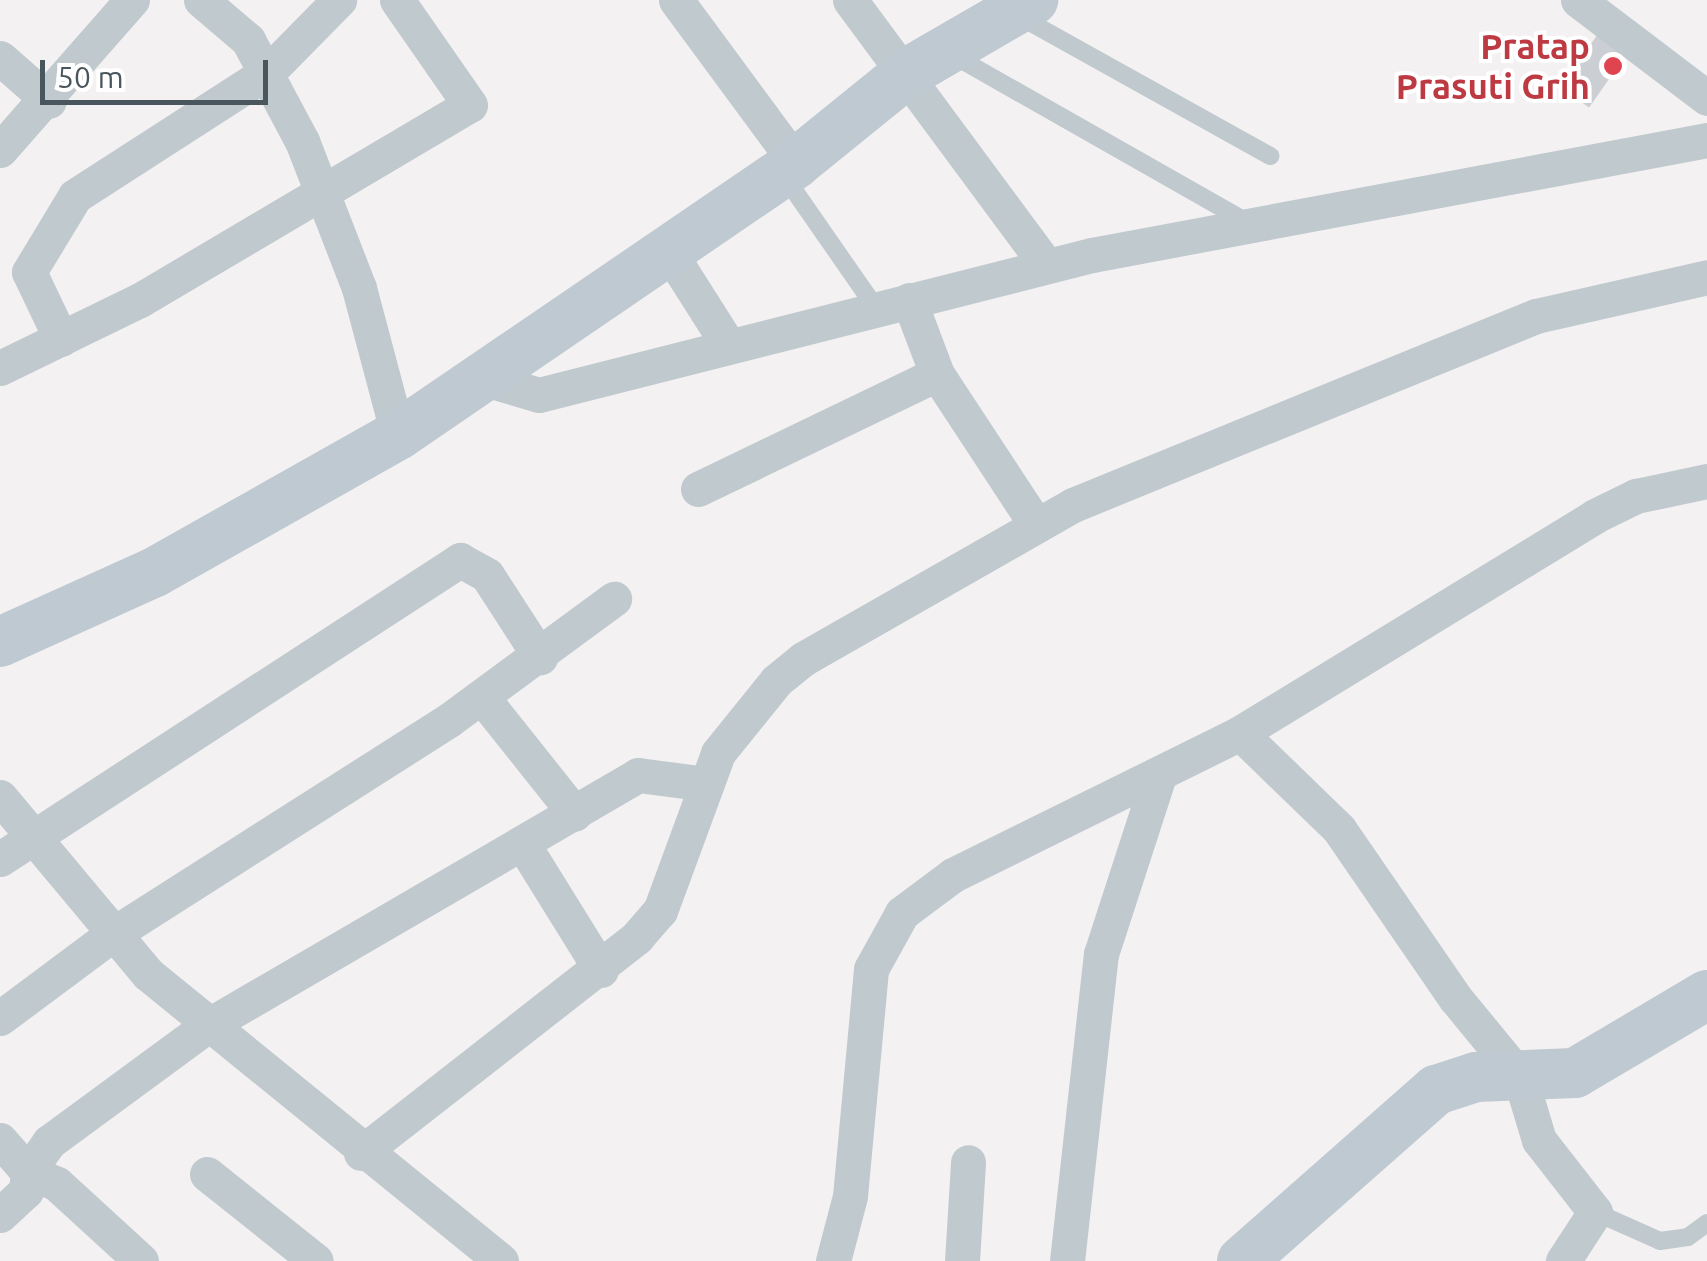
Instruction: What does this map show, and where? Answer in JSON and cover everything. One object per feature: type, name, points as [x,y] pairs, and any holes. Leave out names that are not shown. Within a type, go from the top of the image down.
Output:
[{"type":"street","points":[[0,150],[49,101],[85,50],[132,0]]},
{"type":"street","points":[[201,0],[248,40],[269,71],[325,195],[359,288],[398,435]]},
{"type":"street","points":[[61,339],[29,272],[76,196],[269,71],[338,0]]},
{"type":"street","points":[[0,368],[61,339],[325,195],[470,106],[398,0]]},
{"type":"street","points":[[676,0],[789,168]]},
{"type":"street","points":[[850,0],[926,62],[1047,266]]},
{"type":"street","points":[[1578,0],[1707,98]]},
{"type":"street","points":[[0,642],[155,572],[398,435],[789,168],[926,62],[1022,6]]},
{"type":"street","points":[[0,58],[49,101]]},
{"type":"street","points":[[481,378],[539,396],[1047,266],[1251,224],[1707,140]]},
{"type":"street","points":[[668,250],[730,346]]},
{"type":"street","points":[[362,1152],[601,970],[660,911],[706,784],[738,724],[803,659],[1036,525],[1536,316],[1707,277]]},
{"type":"street","points":[[893,304],[1036,525]]},
{"type":"street","points":[[698,489],[936,374]]},
{"type":"street","points":[[834,1261],[850,1196],[871,969],[888,930],[953,875],[1240,733],[1595,516],[1636,496],[1707,481]]},
{"type":"street","points":[[0,859],[460,560],[487,575],[540,656]]},
{"type":"street","points":[[0,1018],[110,936],[482,697],[614,599]]},
{"type":"street","points":[[482,697],[575,814]]},
{"type":"street","points":[[1240,733],[1340,829],[1456,1000],[1520,1077],[1539,1140],[1595,1212],[1563,1261]]},
{"type":"street","points":[[0,1215],[26,1191],[28,1172],[49,1142],[207,1026],[524,846],[638,775],[706,784]]},
{"type":"street","points":[[1067,1261],[1102,954],[1159,775]]},
{"type":"street","points":[[0,797],[110,936],[207,1026],[490,1258]]},
{"type":"street","points":[[524,846],[601,970]]},
{"type":"street","points":[[1242,1261],[1436,1090],[1476,1077],[1575,1073],[1702,1007]]},
{"type":"street","points":[[0,1140],[28,1172],[57,1184],[142,1261]]},
{"type":"street","points":[[962,1261],[968,1162]]},
{"type":"street","points":[[207,1174],[316,1261]]},
{"type":"lane","points":[[1022,6],[1270,156]]},
{"type":"lane","points":[[926,62],[1251,224]]},
{"type":"lane","points":[[789,168],[893,304]]},
{"type":"lane","points":[[1595,1212],[1660,1241],[1688,1238],[1707,1223]]},
{"type":"building","points":[[1600,31],[1629,51],[1589,108],[1560,88]]},
{"type":"place","name":"Pratap Prasuti Grih","points":[[1613,66]]}]
